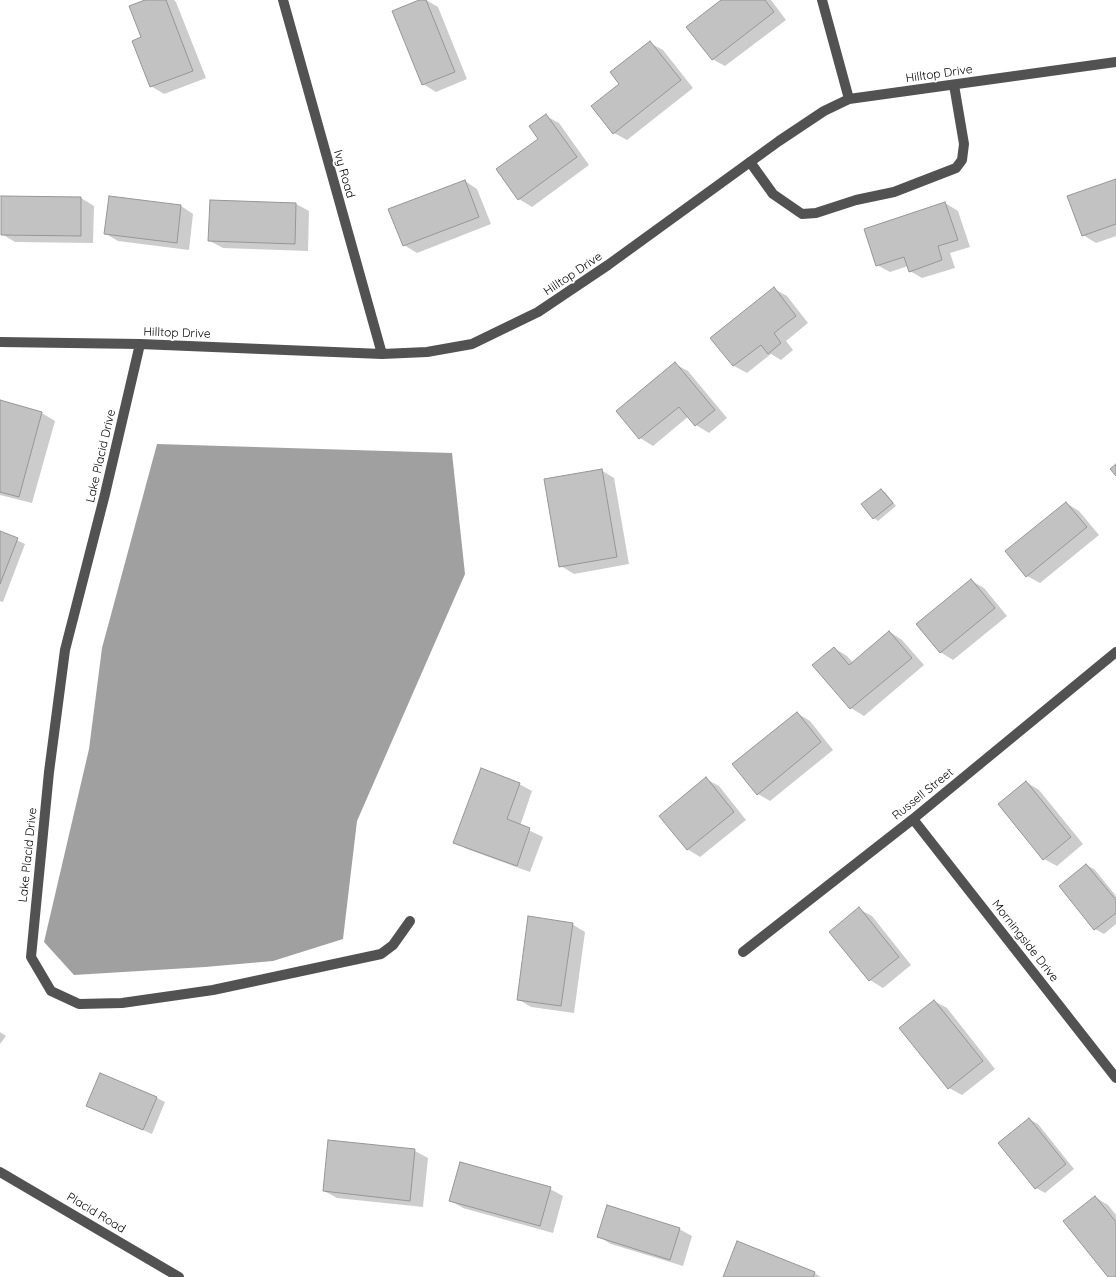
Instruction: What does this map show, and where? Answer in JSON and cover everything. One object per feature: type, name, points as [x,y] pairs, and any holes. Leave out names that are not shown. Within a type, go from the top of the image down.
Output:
[{"type":"street","name":"Ivy Road","points":[[282,0],[382,354]]},
{"type":"street","points":[[822,0],[849,99]]},
{"type":"street","name":"Hilltop Drive","points":[[0,342],[140,344],[382,354],[427,352],[472,344],[538,312],[608,265],[824,110],[849,99],[1116,62]]},
{"type":"street","points":[[750,162],[773,194],[802,214],[894,192],[956,168],[962,160],[964,144],[954,85]]},
{"type":"street","name":"Lake Placid Drive","points":[[140,344],[65,650],[49,772],[31,957],[52,991],[79,1004],[122,1003],[213,990],[381,954],[393,945],[410,921]]},
{"type":"street","name":"Russell Street","points":[[742,952],[913,819],[1116,652]]},
{"type":"street","name":"Morningside Drive","points":[[913,819],[1116,1078]]},
{"type":"street","name":"Placid Road","points":[[0,1172],[179,1277]]},
{"type":"shaded area","points":[[157,444],[452,453],[465,574],[357,821],[343,939],[273,961],[74,975],[44,942],[89,749],[102,648]]},
{"type":"building","points":[[145,0],[166,0],[193,71],[150,87],[132,41],[141,37],[129,6]]},
{"type":"building","points":[[419,0],[426,0],[455,72],[422,85],[392,11]]},
{"type":"building","points":[[721,0],[765,0],[774,12],[712,60],[686,27]]},
{"type":"building","points":[[650,41],[681,80],[613,134],[591,106],[619,84],[610,72]]},
{"type":"building","points":[[546,114],[577,157],[518,200],[496,169],[538,139],[529,126]]},
{"type":"building","points":[[1116,179],[1116,224],[1082,236],[1067,196]]},
{"type":"building","points":[[465,180],[479,217],[403,246],[388,209]]},
{"type":"building","points":[[1,196],[81,197],[81,236],[1,235]]},
{"type":"building","points":[[109,196],[181,205],[177,243],[104,234]]},
{"type":"building","points":[[210,200],[296,203],[295,244],[208,241]]},
{"type":"building","points":[[945,202],[958,240],[938,246],[942,260],[909,272],[904,257],[876,266],[864,229]]},
{"type":"building","points":[[774,287],[796,316],[774,333],[781,343],[768,354],[761,345],[733,366],[710,338]]},
{"type":"building","points":[[675,362],[715,410],[695,426],[679,407],[639,439],[616,411]]},
{"type":"building","points":[[0,400],[42,412],[19,497],[0,492]]},
{"type":"building","points":[[1116,464],[1116,476],[1110,469]]},
{"type":"building","points":[[602,469],[617,557],[559,567],[544,479]]},
{"type":"building","points":[[881,489],[893,503],[873,519],[861,504]]},
{"type":"building","points":[[1066,502],[1087,527],[1026,577],[1005,551]]},
{"type":"building","points":[[0,531],[18,538],[0,584]]},
{"type":"building","points":[[971,579],[995,608],[940,653],[916,624]]},
{"type":"building","points":[[889,631],[912,658],[850,709],[812,665],[834,647],[849,665]]},
{"type":"building","points":[[797,712],[821,742],[757,795],[732,764]]},
{"type":"building","points":[[481,768],[520,783],[507,819],[530,828],[517,866],[453,843]]},
{"type":"building","points":[[706,777],[734,812],[687,850],[659,816]]},
{"type":"building","points":[[1026,781],[1071,837],[1043,860],[998,804]]},
{"type":"building","points":[[1086,864],[1116,900],[1116,913],[1094,930],[1059,886]]},
{"type":"building","points":[[859,907],[899,957],[869,981],[829,932]]},
{"type":"building","points":[[528,916],[573,923],[561,1006],[517,1000]]},
{"type":"building","points":[[934,1000],[983,1061],[948,1089],[899,1028]]},
{"type":"building","points":[[100,1073],[157,1097],[143,1130],[86,1106]]},
{"type":"building","points":[[1029,1118],[1066,1164],[1035,1189],[998,1143]]},
{"type":"building","points":[[328,1140],[415,1149],[410,1201],[323,1191]]},
{"type":"building","points":[[460,1162],[551,1187],[540,1226],[449,1201]]},
{"type":"building","points":[[1095,1196],[1116,1222],[1116,1277],[1108,1277],[1063,1221]]},
{"type":"building","points":[[607,1205],[680,1228],[670,1260],[597,1237]]},
{"type":"building","points":[[737,1241],[815,1272],[813,1277],[723,1277]]}]
